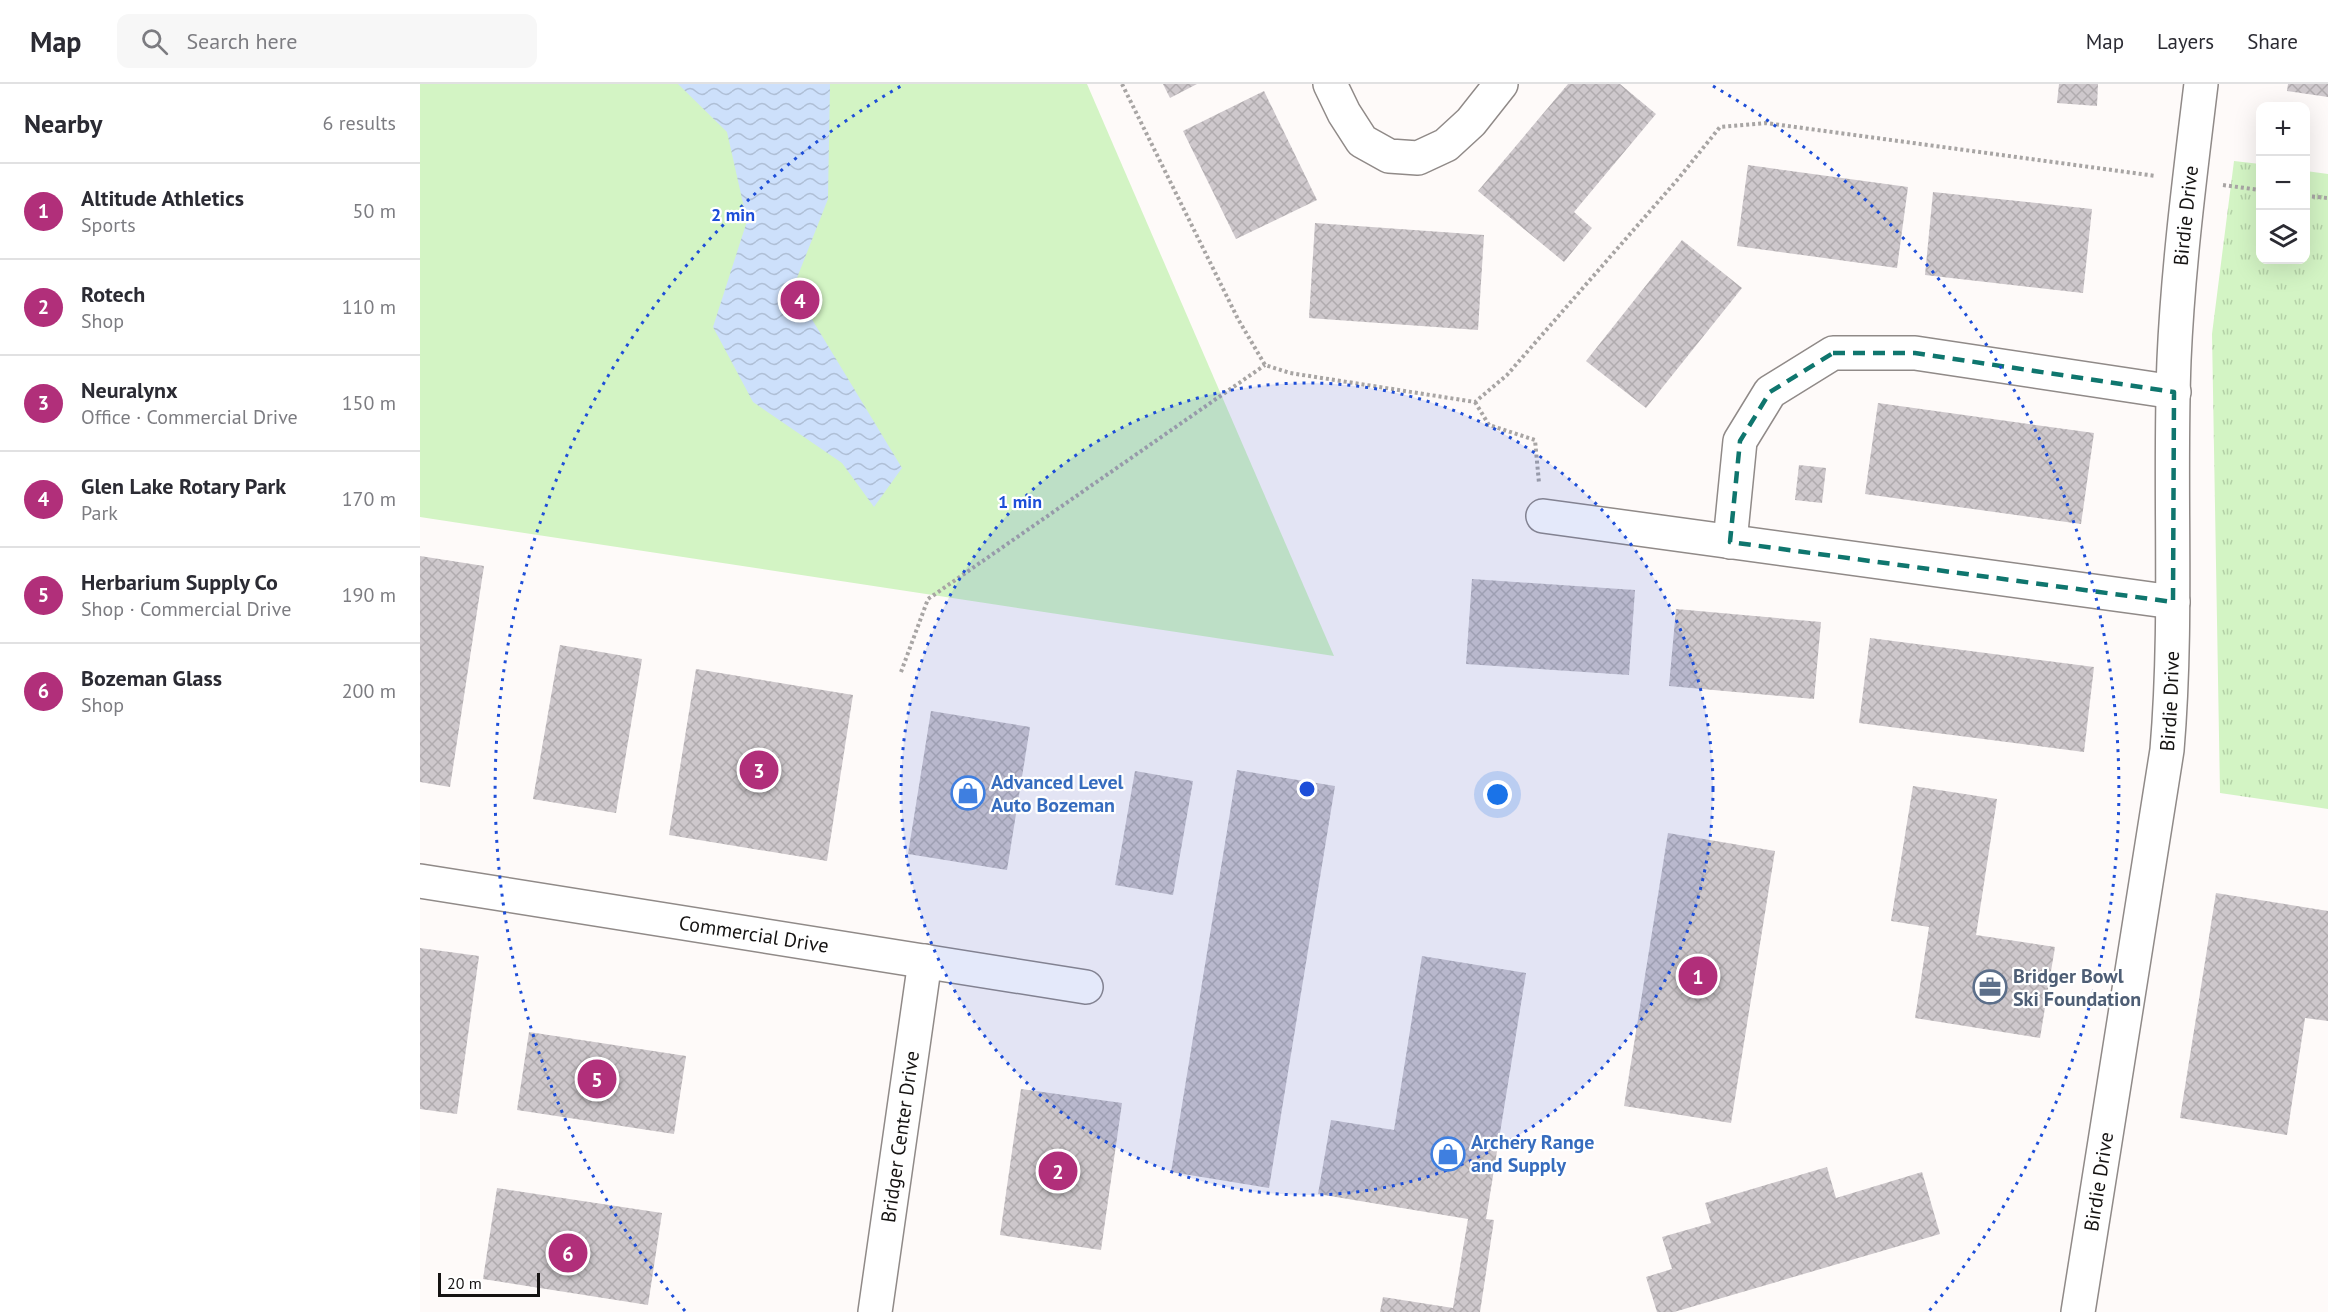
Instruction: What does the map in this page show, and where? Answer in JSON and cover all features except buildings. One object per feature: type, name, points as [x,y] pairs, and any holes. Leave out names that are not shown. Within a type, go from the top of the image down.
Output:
[{"type":"street","points":[[1330,84],[1344,113],[1362,141],[1389,156],[1418,158],[1446,146],[1471,122],[1501,84]]},
{"type":"street","name":"Birdie Drive","points":[[2078,1312],[2168,750],[2172,693],[2171,530],[2174,359],[2201,84]]},
{"type":"street","points":[[1730,542],[1740,441],[1770,392],[1833,353],[1915,353],[2174,392]]},
{"type":"street","points":[[1543,516],[2173,602]]},
{"type":"street","name":"Commercial Drive","points":[[420,881],[1086,987]]},
{"type":"street","name":"Bridger Center Drive","points":[[875,1312],[925,961]]},
{"type":"path","points":[[1122,84],[1238,319],[1265,364],[1290,373],[1475,402],[1489,425],[1535,440],[1543,516]]},
{"type":"path","points":[[1475,402],[1506,375],[1678,179],[1720,126],[1766,123],[2256,189]]},
{"type":"path","points":[[2310,196],[2328,198]]},
{"type":"path","points":[[901,672],[928,599],[1265,364]]},
{"type":"highlighted area","points":[[1833,353],[1915,353],[2174,392],[2173,602],[1730,542],[1740,441],[1770,392]]},
{"type":"green space","points":[[420,84],[1087,84],[1334,656],[420,517]]},
{"type":"green space","points":[[2234,161],[2256,164],[2256,264],[2310,264],[2310,172],[2328,174],[2328,809],[2220,793],[2212,334]]},
{"type":"water","points":[[678,84],[830,84],[828,199],[793,288],[902,468],[874,507],[842,463],[753,402],[713,327],[747,221],[727,132]]},
{"type":"place","name":"Glen Lake Rotary Park","points":[[800,300]]},
{"type":"place","name":"Neuralynx","points":[[759,770]]},
{"type":"place","name":"Advanced Level Auto Bozeman","points":[[968,793]]},
{"type":"place","name":"Altitude Athletics","points":[[1698,976]]},
{"type":"place","name":"Bridger Bowl Ski Foundation","points":[[1990,987]]},
{"type":"place","name":"Herbarium Supply Co","points":[[597,1079]]},
{"type":"place","name":"Archery Range and Supply","points":[[1448,1154]]},
{"type":"place","name":"Rotech","points":[[1058,1171]]},
{"type":"place","name":"Bozeman Glass","points":[[568,1253]]}]
